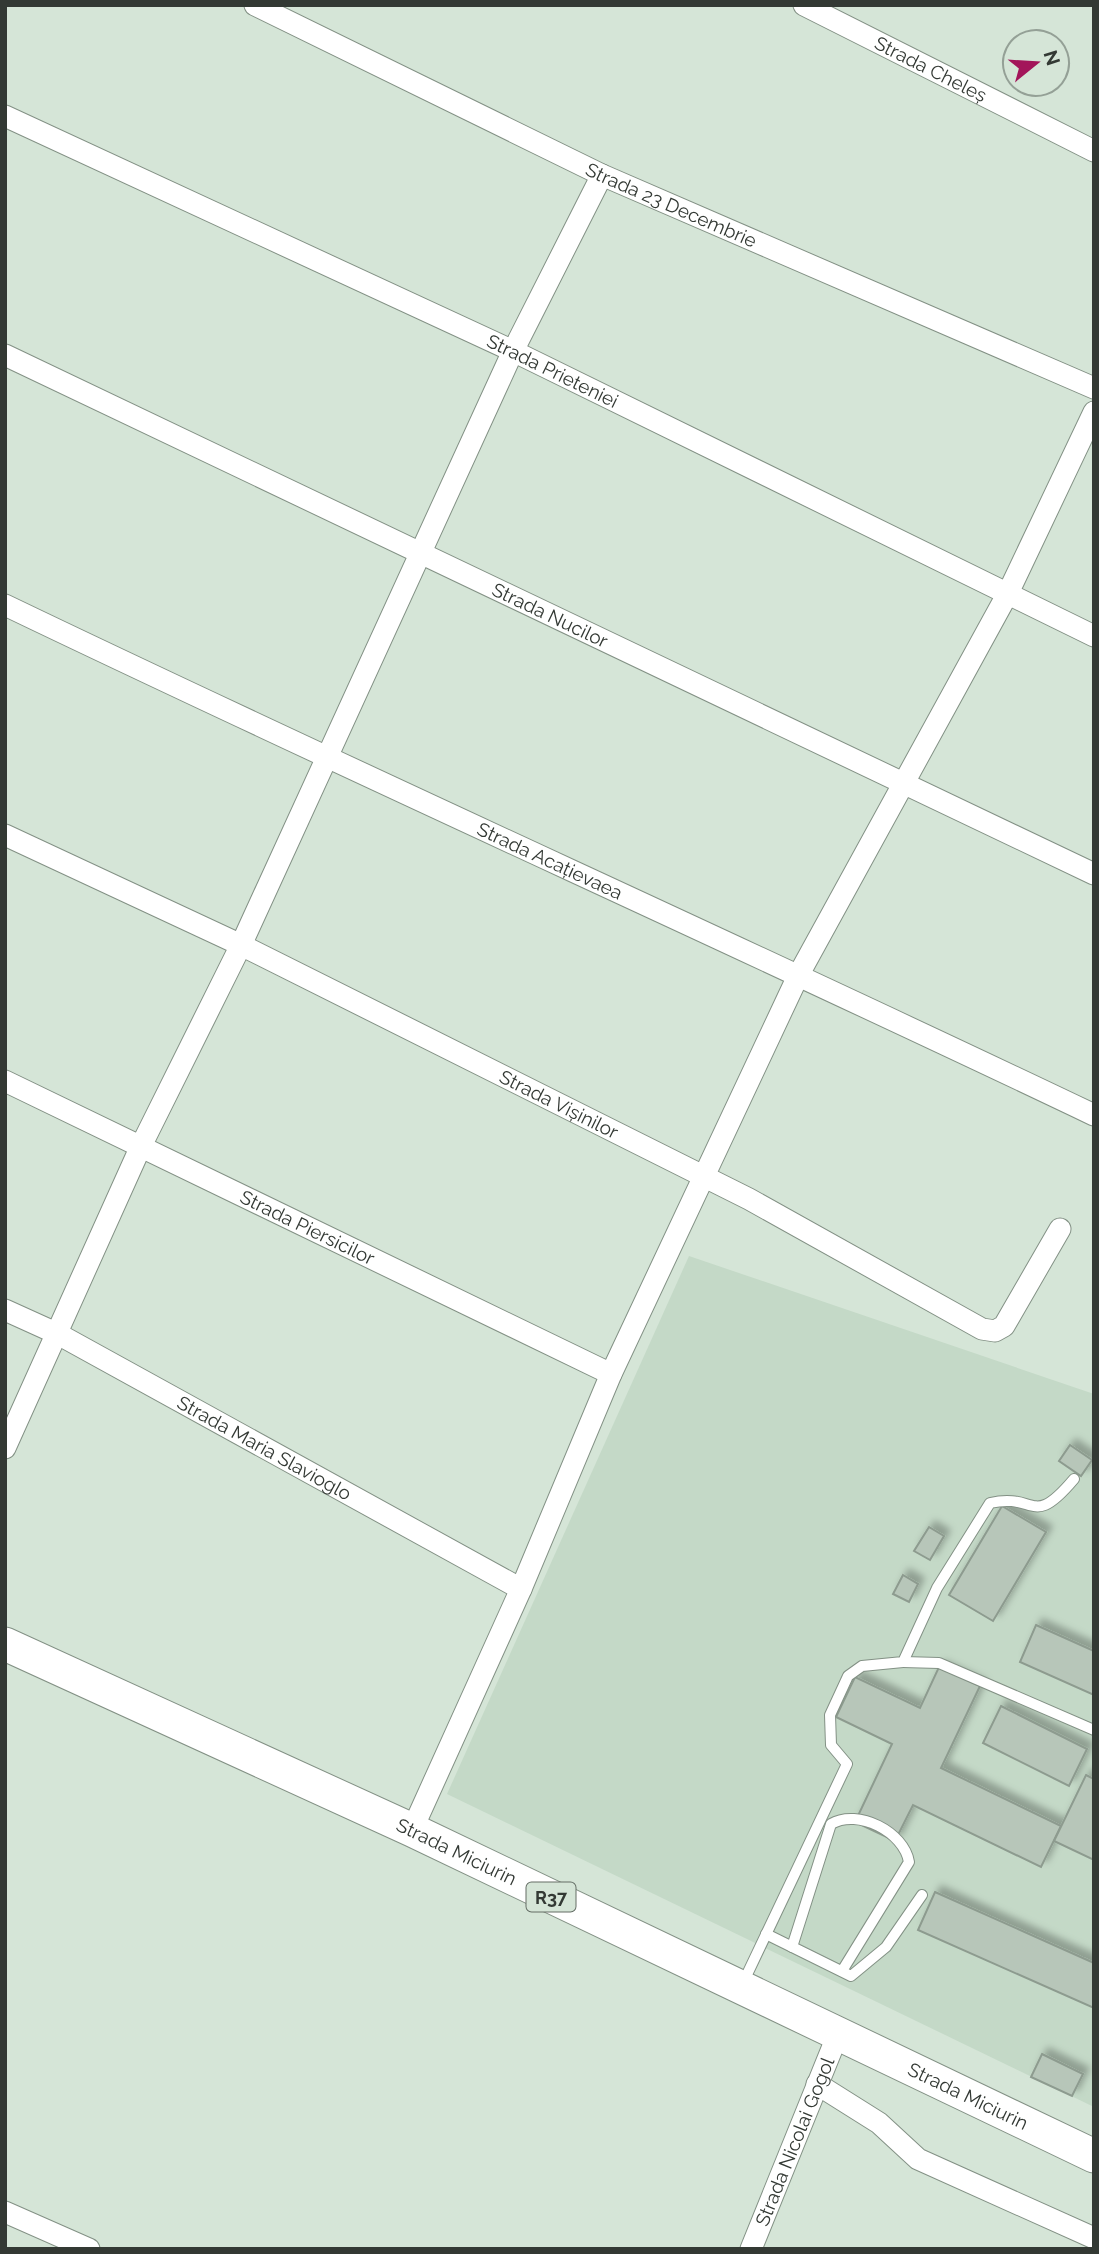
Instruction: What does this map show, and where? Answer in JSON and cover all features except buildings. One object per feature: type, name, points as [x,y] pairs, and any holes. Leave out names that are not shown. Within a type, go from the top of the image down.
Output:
[{"type":"main road","name":"Strada Miciurin","points":[[5,1644],[412,1830],[1094,2156]]},
{"type":"street","name":"Strada 23 Decembrie","points":[[255,5],[602,175],[1094,388]]},
{"type":"street","name":"Strada Cheleș","points":[[804,5],[1094,151]]},
{"type":"street","name":"Strada Prieteniei","points":[[5,116],[513,351],[1094,636]]},
{"type":"street","points":[[5,1448],[141,1146],[241,945],[513,351],[602,175]]},
{"type":"street","name":"Strada Nucilor","points":[[5,355],[1094,874]]},
{"type":"street","points":[[412,1830],[521,1589],[611,1374],[706,1178],[800,974],[1007,593],[1094,412]]},
{"type":"street","name":"Strada Acațievaea","points":[[5,605],[326,759],[800,974],[1094,1115]]},
{"type":"street","name":"Strada Vișinilor","points":[[5,835],[241,945],[706,1178],[982,1328],[995,1331],[1004,1326],[1060,1229]]},
{"type":"street","name":"Strada Piersicilor","points":[[5,1081],[611,1374]]},
{"type":"street","name":"Strada Maria Slavioglo","points":[[5,1310],[58,1334],[521,1589]]},
{"type":"street","name":"Strada Nicolai Gogol","points":[[751,2249],[838,2034]]},
{"type":"street","points":[[817,2084],[879,2123],[918,2159],[1094,2238]]},
{"type":"street","points":[[5,2212],[89,2249]]},
{"type":"lane","points":[[903,1662],[937,1588],[990,1503],[1004,1500],[1039,1508],[1047,1506],[1056,1501],[1074,1479]]},
{"type":"lane","points":[[741,1987],[847,1764],[831,1745],[830,1715],[848,1676],[862,1666],[903,1662],[939,1663],[1094,1730]]},
{"type":"lane","points":[[792,1947],[831,1824],[844,1817],[856,1818],[898,1837],[907,1848],[909,1862],[842,1972]]},
{"type":"lane","points":[[766,1934],[851,1976],[886,1947],[922,1895]]},
{"type":"shaded area","points":[[689,1256],[1094,1394],[1094,2107],[447,1794]]}]
